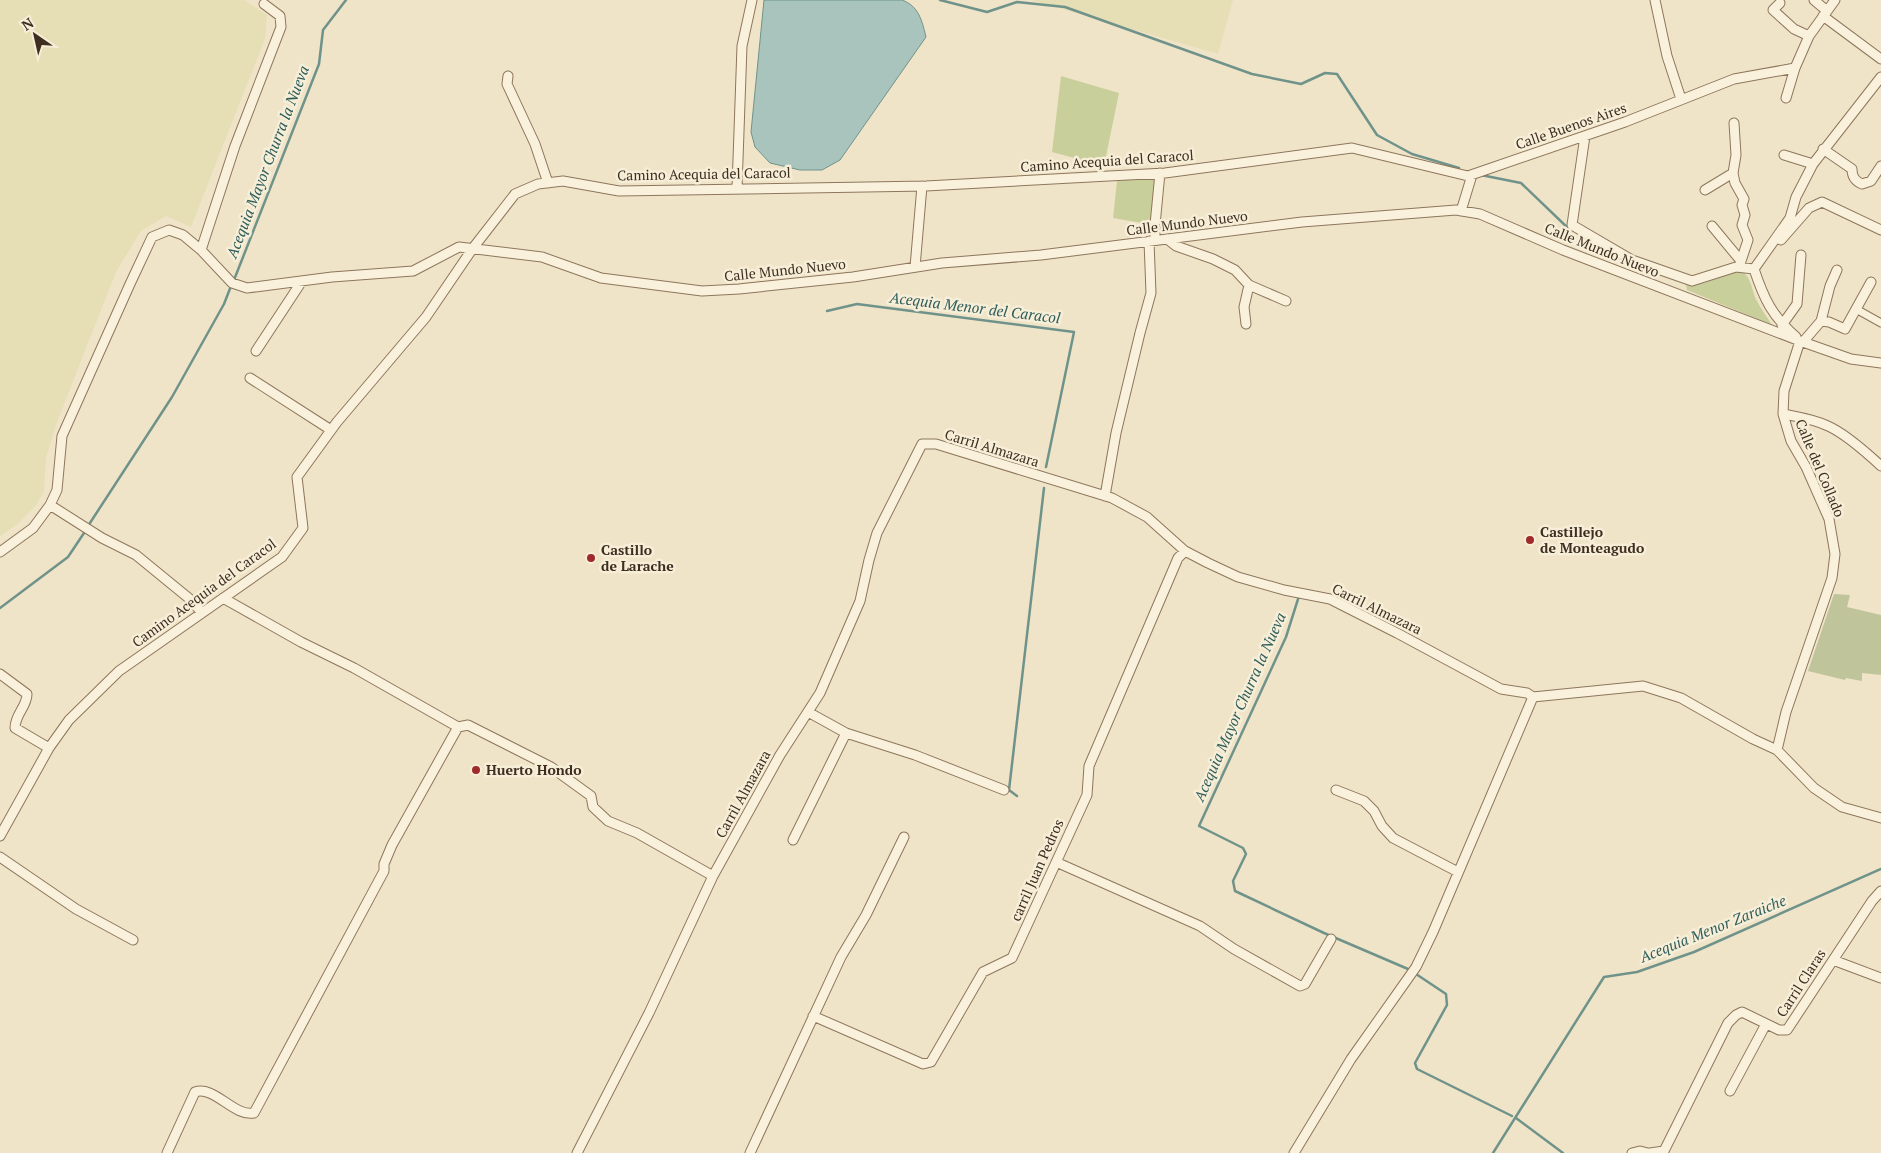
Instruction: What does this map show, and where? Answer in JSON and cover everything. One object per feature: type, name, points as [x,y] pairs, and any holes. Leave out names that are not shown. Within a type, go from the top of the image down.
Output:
[{"type":"street","points":[[737,188],[742,46],[752,0]]},
{"type":"street","points":[[1655,0],[1667,56],[1681,99]]},
{"type":"street","points":[[1814,0],[1825,13],[1881,59]]},
{"type":"street","points":[[1786,98],[1794,68],[1808,36],[1835,0]]},
{"type":"street","points":[[1780,3],[1773,10],[1794,29],[1808,36]]},
{"type":"street","points":[[201,250],[235,146],[281,27],[280,16],[264,4]]},
{"type":"street","name":"Calle Buenos Aires","points":[[1470,176],[1585,136],[1734,80],[1794,68]]},
{"type":"street","points":[[508,76],[507,84],[535,144],[548,183]]},
{"type":"street","points":[[1837,270],[1830,286],[1821,321],[1801,341],[1782,325],[1763,297],[1754,269],[1790,218],[1796,197],[1813,164],[1881,77]]},
{"type":"street","points":[[1734,123],[1736,155],[1733,173],[1734,183],[1744,199],[1742,205],[1745,215],[1742,226],[1748,240],[1740,264]]},
{"type":"street","name":"Calle Mundo Nuevo","points":[[1585,136],[1572,225],[1632,260],[1692,281],[1740,264],[1754,269]]},
{"type":"street","name":"Camino Acequia del Caracol","points":[[0,836],[49,748],[69,720],[119,671],[282,556],[302,528],[297,477],[331,430],[426,317],[473,248],[515,194],[538,184],[563,181],[619,191],[922,186],[1160,173],[1352,148],[1470,176]]},
{"type":"street","points":[[1823,149],[1852,170],[1852,176],[1862,184],[1871,181],[1881,166]]},
{"type":"street","points":[[1784,155],[1813,164]]},
{"type":"street","points":[[1105,496],[1116,433],[1151,293],[1152,241],[1160,173]]},
{"type":"street","points":[[1705,190],[1733,173]]},
{"type":"street","points":[[1462,211],[1470,176]]},
{"type":"street","points":[[915,267],[922,186]]},
{"type":"street","points":[[1765,254],[1767,256],[1808,208],[1818,203],[1825,203],[1881,230]]},
{"type":"street","name":"Calle Mundo Nuevo","points":[[473,248],[542,257],[601,278],[702,291],[834,279],[915,267],[1041,255],[1302,222],[1456,210],[1480,214],[1582,258],[1801,341],[1851,358],[1881,363]]},
{"type":"street","points":[[1712,226],[1740,264]]},
{"type":"street","points":[[0,552],[33,528],[50,505],[57,490],[62,436],[152,237],[170,230],[183,235],[201,250],[232,283],[247,288],[302,280],[412,271],[459,247],[473,248]]},
{"type":"street","points":[[1166,239],[1176,246],[1213,259],[1235,270],[1249,285],[1286,301]]},
{"type":"street","points":[[1782,325],[1797,304],[1801,255]]},
{"type":"street","points":[[256,351],[302,280]]},
{"type":"street","points":[[1821,321],[1829,322],[1844,329],[1871,282]]},
{"type":"street","points":[[1246,324],[1244,307],[1249,285]]},
{"type":"street","points":[[1856,309],[1881,323]]},
{"type":"street","name":"Calle del Collado","points":[[1777,750],[1786,712],[1832,578],[1835,554],[1829,520],[1806,467],[1791,441],[1783,414],[1784,391],[1801,341]]},
{"type":"street","points":[[250,378],[331,430]]},
{"type":"street","points":[[1783,414],[1808,418],[1830,427],[1868,454],[1881,466]]},
{"type":"street","name":"Carril Almazara","points":[[577,1153],[649,1013],[713,876],[780,756],[820,693],[860,601],[877,533],[922,444],[936,444],[1112,498],[1148,517],[1184,551],[1238,577],[1284,590],[1330,599],[1397,632],[1501,689],[1527,693],[1533,697],[1643,686],[1681,698],[1753,739],[1777,750]]},
{"type":"street","points":[[50,505],[102,538],[136,555],[191,600],[202,613]]},
{"type":"street","name":"carril Juan Pedros","points":[[814,1016],[923,1064],[931,1062],[983,972],[1012,958],[1087,795],[1089,766],[1178,558],[1184,551]]},
{"type":"street","points":[[223,598],[300,642],[354,668],[458,726],[468,725],[551,766],[591,796],[593,807],[608,821],[638,833],[713,876]]},
{"type":"street","points":[[0,674],[27,694],[27,700],[15,720],[15,728],[49,748]]},
{"type":"street","points":[[1294,1153],[1351,1059],[1416,967],[1433,932],[1533,697]]},
{"type":"street","points":[[808,712],[846,733],[915,755],[1004,790]]},
{"type":"street","points":[[167,1153],[195,1092],[200,1090],[209,1093],[244,1113],[254,1113],[384,871],[384,864],[392,845],[458,726]]},
{"type":"street","points":[[793,840],[846,733]]},
{"type":"street","points":[[1777,750],[1814,788],[1842,807],[1881,818]]},
{"type":"street","points":[[1336,790],[1364,801],[1374,810],[1382,826],[1394,838],[1458,872]]},
{"type":"street","points":[[750,1153],[840,957],[866,915],[904,838]]},
{"type":"street","points":[[0,857],[76,909],[132,940]]},
{"type":"street","points":[[1056,862],[1200,926],[1300,986],[1304,984],[1331,939]]},
{"type":"street","name":"Carril Claras","points":[[1632,1153],[1640,1151],[1649,1153],[1664,1150],[1728,1023],[1736,1015],[1742,1012],[1779,1030],[1787,1030],[1872,901],[1881,891]]},
{"type":"street","points":[[1833,960],[1881,978]]},
{"type":"street","points":[[1730,1091],[1766,1024]]},
{"type":"shaded area","points":[[0,0],[244,0],[267,15],[265,39],[191,227],[166,216],[141,231],[116,272],[57,422],[46,458],[44,491],[37,504],[18,524],[0,536]]},
{"type":"shaded area","points":[[1031,0],[1233,0],[1218,54]]},
{"type":"green space","points":[[1061,76],[1119,93],[1104,166],[1052,152]]},
{"type":"green space","points":[[1158,176],[1153,225],[1113,218],[1117,181]]},
{"type":"green space","points":[[1738,270],[1743,272],[1749,279],[1757,301],[1772,325],[1687,290],[1686,284],[1704,283]]},
{"type":"green space","points":[[1834,594],[1850,595],[1847,607],[1881,615],[1881,675],[1862,673],[1862,681],[1846,678],[1845,680],[1808,671]]},
{"type":"water","points":[[764,0],[902,0],[916,10],[921,20],[926,37],[840,160],[822,170],[800,170],[770,163],[755,147],[751,132]]},
{"type":"waterway","name":"Acequia Mayor Churra la Nueva","points":[[234,280],[319,64],[323,30],[346,0]]},
{"type":"waterway","name":"Acequia Mayor Churra la Nueva","points":[[940,0],[987,12],[1017,2],[1065,7],[1252,74],[1301,84],[1325,73],[1337,74],[1377,135],[1412,154],[1459,168]]},
{"type":"waterway","name":"Acequia Mayor Churra la Nueva","points":[[1481,175],[1521,183],[1569,229]]},
{"type":"waterway","name":"Acequia Mayor Churra la Nueva","points":[[88,526],[172,397],[224,304],[231,286]]},
{"type":"waterway","name":"Acequia Menor del Caracol","points":[[827,311],[857,304],[1074,332],[1046,467]]},
{"type":"waterway","name":"Acequia Menor del Caracol","points":[[1017,796],[1009,790],[1044,488]]},
{"type":"waterway","name":"Acequia Mayor Churra la Nueva","points":[[0,608],[68,557],[86,530]]},
{"type":"waterway","points":[[1299,596],[1286,637],[1199,826],[1243,848],[1246,854],[1233,881],[1235,891],[1324,933],[1408,969]]},
{"type":"waterway","name":"Acequia Menor Zaraiche","points":[[1493,1153],[1604,977],[1637,972],[1694,952],[1881,869]]},
{"type":"waterway","points":[[1416,974],[1446,994],[1447,1005],[1415,1063],[1417,1069],[1512,1116]]},
{"type":"waterway","points":[[1516,1118],[1563,1153]]},
{"type":"place","name":"Castillejo de Monteagudo","points":[[1530,540]]},
{"type":"place","name":"Castillo de Larache","points":[[591,558]]},
{"type":"place","name":"Huerto Hondo","points":[[476,770]]}]
